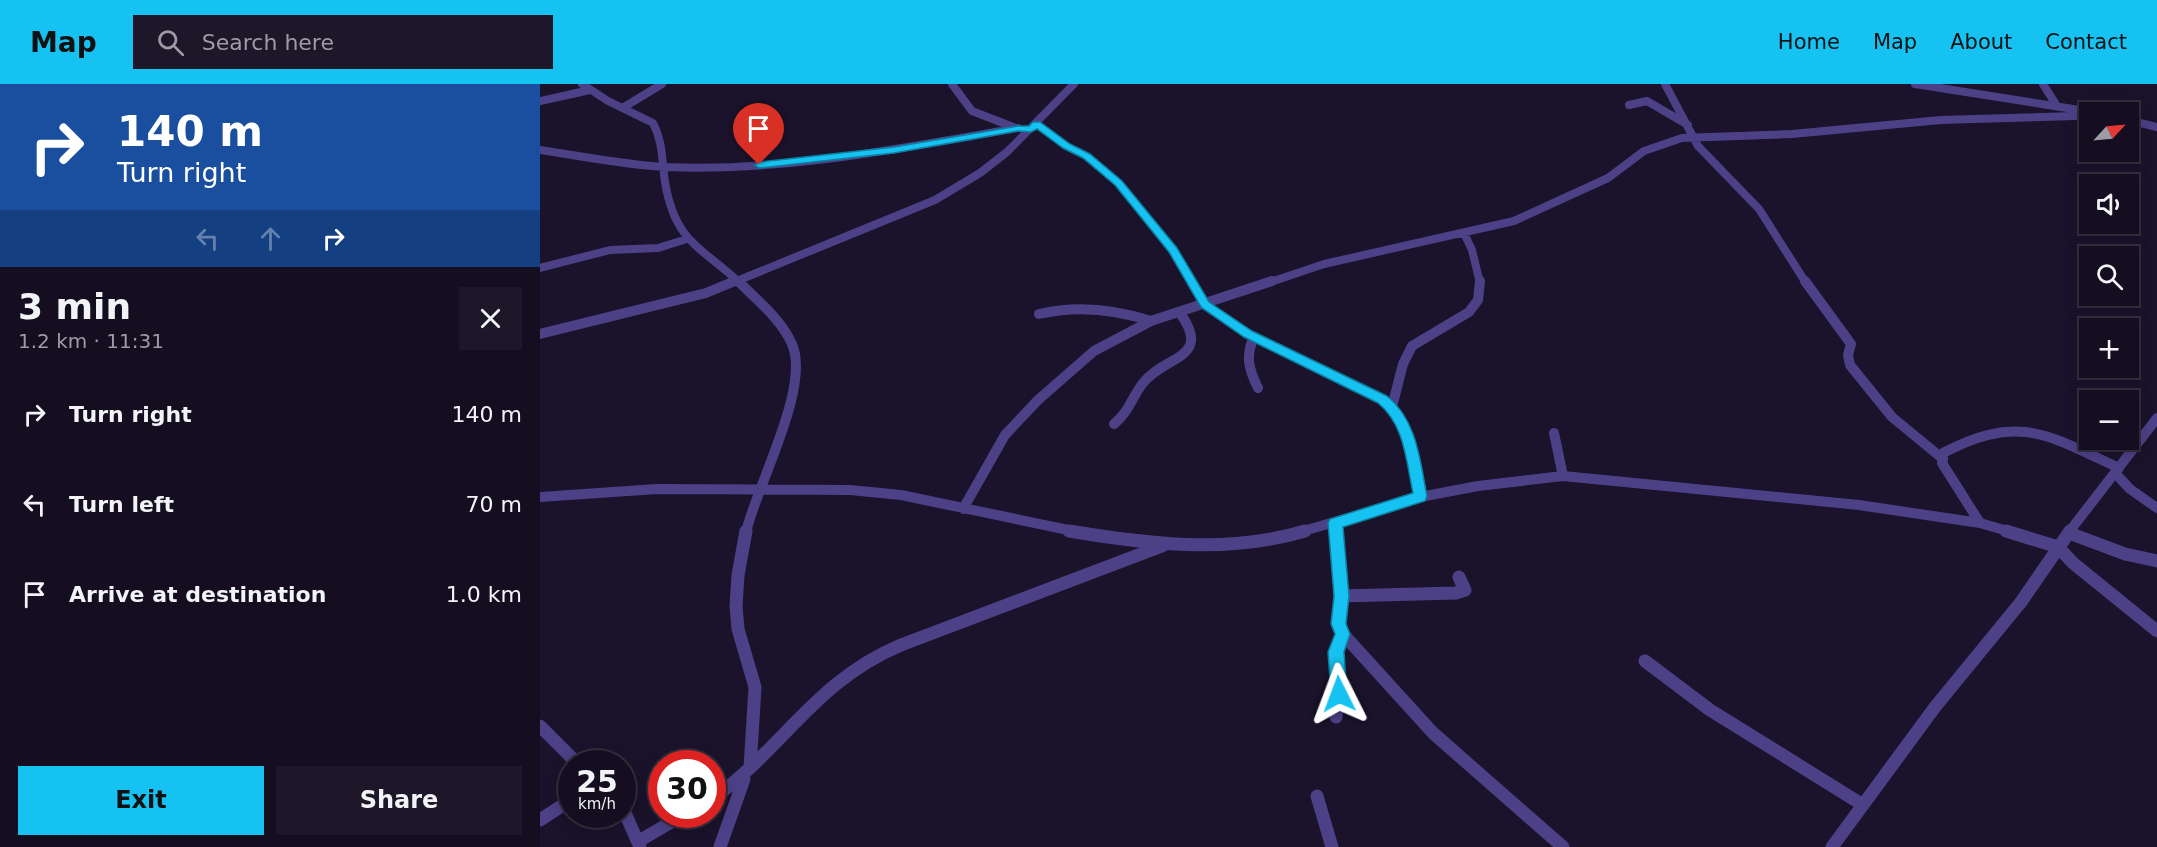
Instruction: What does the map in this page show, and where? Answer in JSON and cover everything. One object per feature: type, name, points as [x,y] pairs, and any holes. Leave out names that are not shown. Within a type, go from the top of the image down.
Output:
[{"type":"street","points":[[582,84],[653,123],[663,145],[665,167],[663,173],[679,227],[687,239],[738,281],[791,341],[797,366],[772,458],[760,488],[747,534],[738,583],[737,622],[753,669],[755,690],[747,772],[720,847]]},
{"type":"street","points":[[624,107],[662,84]]},
{"type":"street","points":[[952,84],[972,111],[1018,128]]},
{"type":"street","points":[[540,334],[706,293],[935,200],[980,173],[1034,127],[1074,84]]},
{"type":"street","points":[[1665,84],[1709,160],[1759,209],[1820,305],[1851,344],[1848,355],[1850,365],[1872,396],[1909,435],[1943,459]]},
{"type":"street","points":[[1915,84],[2079,111]]},
{"type":"street","points":[[2043,84],[2055,103]]},
{"type":"street","points":[[540,101],[590,90]]},
{"type":"street","points":[[1629,105],[1647,101],[1688,126]]},
{"type":"street","points":[[963,509],[1005,435],[1038,400],[1094,351],[1151,321],[1324,264],[1464,233],[1529,215],[1608,178],[1644,151],[1661,144],[1694,136],[1792,134],[1941,120],[2079,115]]},
{"type":"street","points":[[2139,123],[2157,127]]},
{"type":"street","points":[[540,150],[665,167],[746,166],[894,150],[1034,127],[1086,156],[1118,183],[1168,242],[1205,305],[1254,337],[1374,395],[1392,407],[1403,421],[1407,432],[1420,496]]},
{"type":"street","points":[[1392,407],[1403,364],[1412,346],[1469,312],[1478,300],[1480,279],[1472,249],[1464,233]]},
{"type":"street","points":[[540,268],[610,250],[658,248],[687,239]]},
{"type":"street","points":[[1039,314],[1060,309],[1079,309],[1128,313],[1151,321]]},
{"type":"street","points":[[1114,424],[1132,407],[1144,382],[1180,359],[1190,348],[1193,338],[1191,331],[1188,322],[1180,313]]},
{"type":"street","points":[[1254,337],[1248,348],[1247,366],[1258,388]]},
{"type":"street","points":[[1832,847],[1935,707],[2021,602],[2058,547],[2157,418]]},
{"type":"street","points":[[1980,523],[1942,463],[1944,453],[1955,446],[2011,430],[2071,446],[2117,470],[2130,489],[2157,508]]},
{"type":"street","points":[[1554,433],[1563,476]]},
{"type":"street","points":[[540,497],[657,489],[760,488],[891,494],[1128,541],[1227,546],[1258,542],[1335,523],[1420,496],[1478,486],[1563,476],[1859,505],[1980,523],[2058,547],[2073,563],[2157,631]]},
{"type":"street","points":[[1335,523],[1341,596],[1339,624],[1342,634],[1432,733],[1563,847]]},
{"type":"street","points":[[2069,533],[2125,554],[2157,561]]},
{"type":"street","points":[[726,788],[747,772],[798,716],[830,687],[864,662],[1093,570],[1168,544]]},
{"type":"street","points":[[1341,596],[1456,593],[1465,590],[1459,577]]},
{"type":"street","points":[[1336,717],[1339,694],[1336,652],[1342,634]]},
{"type":"street","points":[[1645,661],[1710,710],[1863,805]]},
{"type":"street","points":[[540,726],[564,750]]},
{"type":"street","points":[[1317,796],[1332,847]]},
{"type":"street","points":[[540,820],[558,808]]},
{"type":"street","points":[[632,828],[639,844],[664,828]]},
{"type":"route","points":[[759,165],[894,150],[1018,128],[1031,129],[1037,124],[1066,146],[1086,156],[1118,183],[1153,222],[1173,250],[1205,305],[1278,351],[1337,376],[1383,399],[1395,409],[1407,432],[1420,496],[1335,523],[1341,596],[1339,624],[1342,634],[1336,652],[1339,694]]}]
